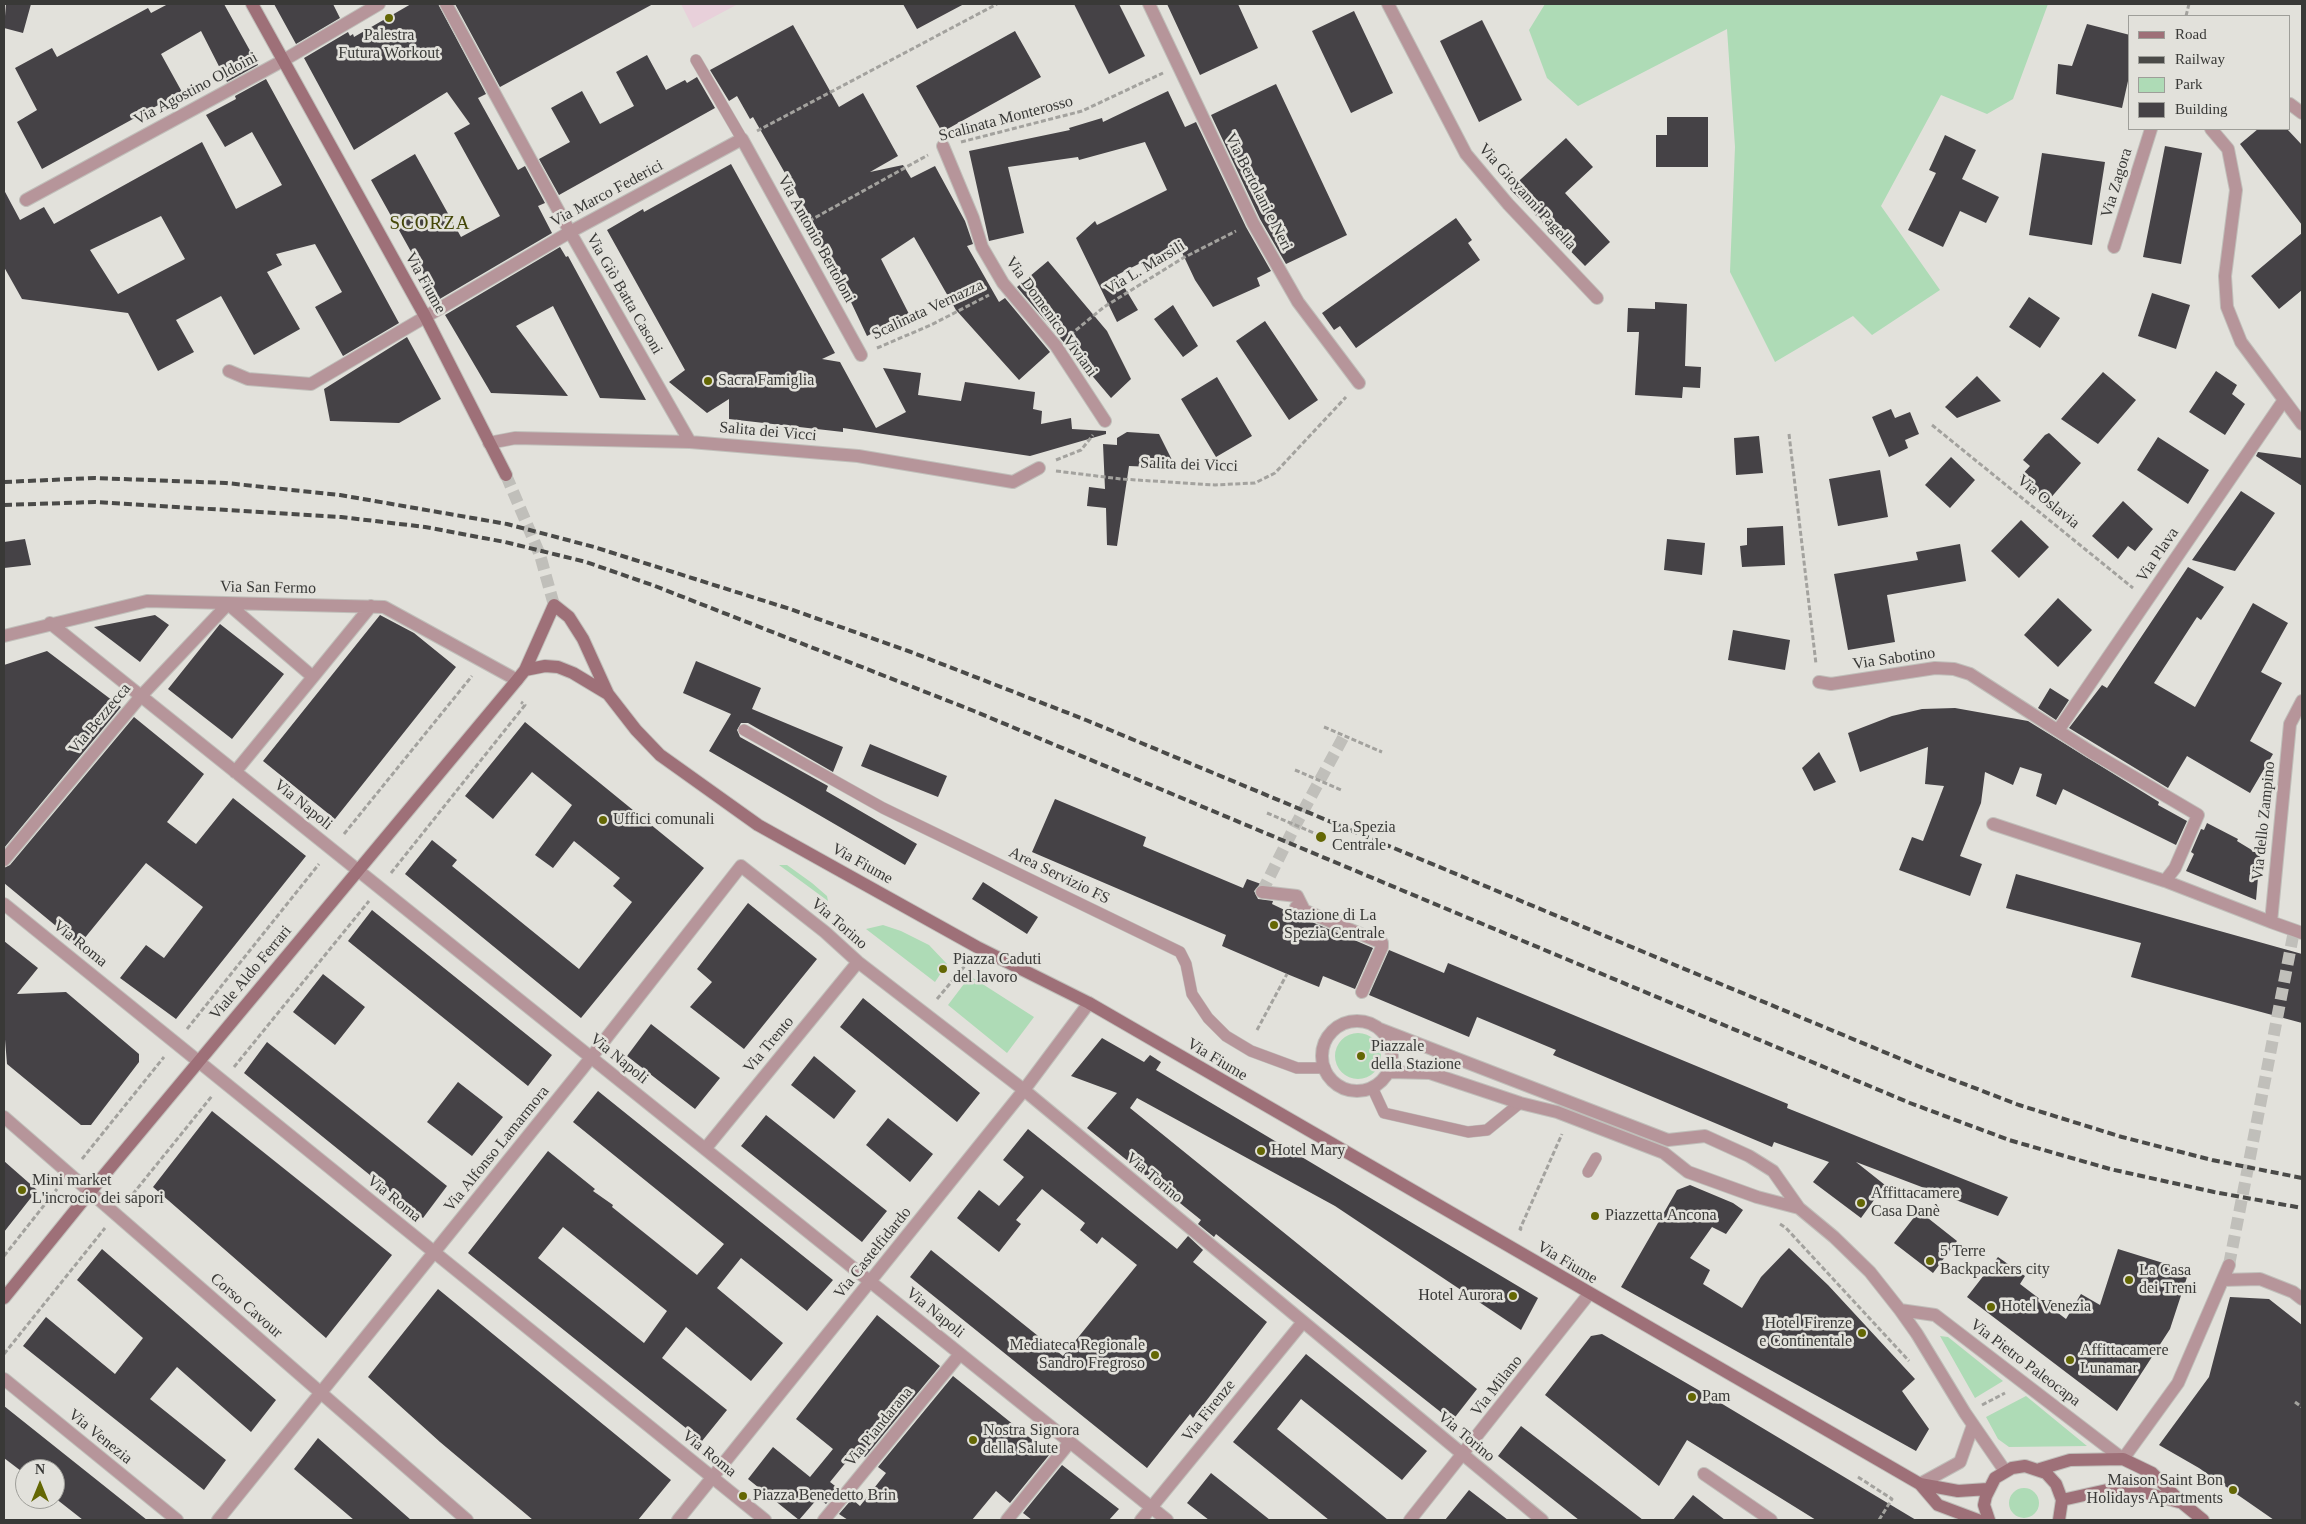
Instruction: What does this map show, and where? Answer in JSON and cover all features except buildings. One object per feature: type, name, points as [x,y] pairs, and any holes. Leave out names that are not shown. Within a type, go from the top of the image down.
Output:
[{"type":"street","name":"Via Fiume","points":[[252,4],[425,316],[506,475]]},
{"type":"street","name":"Via Agostino Oldoini","points":[[26,200],[284,60],[379,4]]},
{"type":"street","name":"Via Giò Batta Casoni","points":[[446,4],[570,232],[690,442]]},
{"type":"street","name":"Via Bertolani e Neri","points":[[1149,4],[1253,223],[1298,302],[1358,383]]},
{"type":"street","name":"Via Giovanni Pagella","points":[[1388,4],[1466,154],[1508,204],[1597,298]]},
{"type":"street","points":[[2291,105],[2302,113]]},
{"type":"street","name":"Via Zagora","points":[[2114,247],[2151,130]]},
{"type":"street","points":[[2212,130],[2228,149],[2236,190],[2224,276],[2227,307],[2241,342],[2302,424]]},
{"type":"street","name":"Via Marco Federici","points":[[229,371],[248,379],[311,384],[570,232],[742,139]]},
{"type":"street","name":"Via Antonio Bertoloni","points":[[742,139],[861,355]]},
{"type":"street","name":"Via Domenico Viviani","points":[[943,146],[973,218],[982,246],[1005,286],[1056,346],[1105,420]]},
{"type":"street","name":"Via Plava","points":[[2059,729],[2284,400]]},
{"type":"street","name":"Salita dei Vicci","points":[[490,443],[515,438],[690,442],[858,456],[1013,482],[1038,468]]},
{"type":"street","name":"Via San Fermo","points":[[4,636],[50,623],[147,601],[371,606],[384,607],[483,662],[521,675]]},
{"type":"street","points":[[228,604],[313,677]]},
{"type":"street","name":"Via Bezzecca","points":[[4,860],[141,696],[228,604]]},
{"type":"street","name":"Via Fiume","points":[[554,605],[569,617],[583,639],[608,694],[636,730],[660,755],[758,825],[977,947],[1090,1003],[1589,1294],[1920,1484],[1958,1491],[1988,1489]]},
{"type":"street","name":"Viale Aldo Ferrari","points":[[4,1298],[198,1062],[508,692],[521,675],[554,605]]},
{"type":"street","points":[[235,772],[371,606]]},
{"type":"street","name":"Via Napoli","points":[[50,623],[1168,1520]]},
{"type":"street","points":[[521,675],[545,666],[558,667],[573,673],[608,694]]},
{"type":"street","name":"Via Sabotino","points":[[1818,682],[1831,684],[1935,668],[1954,669],[1970,674],[2059,729],[2091,752],[2198,815],[2175,868],[2165,881]]},
{"type":"street","name":"Via dello Zampino","points":[[2271,922],[2290,724],[2302,701]]},
{"type":"street","points":[[1993,824],[2165,881],[2298,932]]},
{"type":"street","name":"Via Torino","points":[[741,866],[825,932],[858,962],[1024,1090],[1542,1520]]},
{"type":"street","name":"Via Alfonso Lamarmora","points":[[218,1520],[591,1057],[741,866]]},
{"type":"street","points":[[1262,892],[1298,896],[1300,908],[1382,943],[1382,947],[1362,992]]},
{"type":"street","name":"Via Roma","points":[[4,904],[765,1520]]},
{"type":"street","name":"Via Trento","points":[[704,1149],[858,962]]},
{"type":"street","name":"Via Castelfidardo","points":[[678,1520],[1024,1090],[1090,1003]]},
{"type":"street","points":[[1380,1029],[1392,1049],[1389,1072],[1382,1081],[1372,1087],[1361,1090],[1339,1085],[1330,1078],[1325,1068],[1324,1046],[1337,1027],[1348,1022],[1370,1023],[1380,1029],[1668,1140],[1705,1136],[1749,1156],[1773,1171],[1799,1208],[1834,1237],[1870,1272],[1900,1310],[1917,1334],[1965,1413],[2006,1470]]},
{"type":"street","points":[[1389,1072],[1430,1072],[1520,1103],[1557,1112],[1664,1153],[1688,1172],[1757,1197],[1799,1208]]},
{"type":"street","name":"Corso Cavour","points":[[4,1117],[467,1520]]},
{"type":"street","points":[[1673,1160],[1676,1148],[1687,1138]]},
{"type":"street","points":[[2123,1459],[2178,1383],[2229,1265]]},
{"type":"street","points":[[2223,1280],[2260,1279],[2292,1292],[2302,1299]]},
{"type":"street","name":"Via Milano","points":[[1410,1520],[1463,1456],[1589,1294]]},
{"type":"street","name":"Via Pietro Paleocapa","points":[[1900,1310],[1935,1315],[2023,1380],[2123,1459]]},
{"type":"street","name":"Via Firenze","points":[[1141,1520],[1303,1322]]},
{"type":"street","name":"Via Piandarana","points":[[824,1520],[960,1354]]},
{"type":"street","name":"Via Venezia","points":[[4,1379],[177,1520]]},
{"type":"street","points":[[1920,1484],[1960,1462],[1973,1425]]},
{"type":"street","points":[[1007,1520],[1070,1442]]},
{"type":"street","points":[[1989,1520],[1984,1505],[1988,1489],[1995,1478],[2006,1470],[2025,1466],[2040,1469],[2070,1460],[2123,1459],[2152,1474],[2203,1520]]},
{"type":"street","points":[[2040,1469],[2056,1484],[2062,1500],[2059,1520]]},
{"type":"street","points":[[1704,1474],[1771,1520]]},
{"type":"street","name":"Via Fiume","points":[[1920,1484],[1938,1505],[1978,1520]]},
{"type":"street","points":[[2062,1500],[2107,1490],[2135,1490],[2181,1502]]},
{"type":"lane","points":[[696,60],[742,139]]},
{"type":"lane","name":"Area Servizio FS","points":[[744,730],[883,808],[1180,952],[1186,964],[1192,994],[1208,1018],[1226,1036],[1250,1051],[1297,1068],[1325,1068]]},
{"type":"lane","points":[[1372,1087],[1384,1113],[1468,1132],[1487,1130],[1520,1103]]},
{"type":"lane","points":[[1588,1172],[1596,1158]]},
{"type":"path","points":[[742,139],[998,4]]},
{"type":"path","name":"Scalinata Monterosso","points":[[792,231],[943,146],[1082,112],[1177,66]]},
{"type":"path","name":"Via L. Marsili","points":[[1056,346],[1104,307],[1183,258],[1253,223]]},
{"type":"path","name":"Scalinata Vernazza","points":[[861,355],[930,325],[1005,286]]},
{"type":"path","name":"Salita dei Vicci","points":[[1038,468],[1121,479],[1215,485],[1255,483],[1275,474],[1358,383]]},
{"type":"path","points":[[1038,468],[1081,450],[1105,420]]},
{"type":"path","name":"Via Oslavia","points":[[1932,425],[2147,600]]},
{"type":"path","points":[[1789,434],[1818,682]]},
{"type":"path","points":[[4,1256],[483,662]]},
{"type":"path","points":[[4,1354],[524,706],[508,692]]},
{"type":"path","points":[[1324,728],[1382,752]]},
{"type":"path","points":[[1295,770],[1341,790]]},
{"type":"path","points":[[1267,813],[1326,838]]},
{"type":"path","points":[[925,1013],[950,985],[977,947]]},
{"type":"path","points":[[1257,1030],[1286,974]]},
{"type":"path","points":[[1525,1220],[1563,1134]]},
{"type":"path","points":[[1772,1219],[1786,1228],[1910,1363]]},
{"type":"path","points":[[1965,1413],[2015,1389],[2023,1380]]},
{"type":"path","points":[[2295,1402],[2302,1407]]},
{"type":"path","points":[[1858,1477],[1892,1499],[1880,1520]]},
{"type":"shaded area","points":[[681,4],[738,4],[693,28]]},
{"type":"green space","points":[[1545,4],[2048,4],[2013,99],[1987,114],[1941,95],[1881,206],[1940,290],[1872,335],[1853,316],[1775,362],[1730,272],[1735,147],[1727,29],[1578,106],[1547,78],[1529,30]]},
{"type":"green space","points":[[779,865],[787,865],[812,883],[827,896],[828,901]]},
{"type":"green space","points":[[883,925],[901,931],[929,945],[947,964],[935,982],[866,929]]},
{"type":"green space","points":[[970,976],[1034,1017],[1007,1053],[948,1005]]},
{"type":"green space","points":[[1353,1033],[1363,1033],[1377,1043],[1381,1056],[1377,1069],[1371,1075],[1363,1079],[1353,1079],[1339,1069],[1335,1061],[1335,1051],[1345,1037]]},
{"type":"green space","points":[[1940,1336],[1948,1337],[2003,1381],[1975,1398]]},
{"type":"green space","points":[[2026,1396],[2087,1446],[2009,1447],[1998,1439],[1986,1417]]},
{"type":"green space","points":[[2024,1488],[2035,1492],[2039,1503],[2035,1514],[2024,1518],[2013,1514],[2009,1503],[2013,1492]]},
{"type":"tunnel","points":[[506,475],[540,555],[554,605]]},
{"type":"tunnel","points":[[1262,892],[1344,736]]},
{"type":"tunnel","points":[[2229,1265],[2294,931]]},
{"type":"railway","points":[[4,482],[95,478],[226,483],[340,495],[507,524],[594,547],[790,609],[911,652],[1086,720],[1925,1069],[2019,1105],[2122,1137],[2212,1160],[2302,1178]]},
{"type":"railway","points":[[4,505],[95,502],[341,517],[425,527],[505,542],[586,562],[655,586],[974,711],[1910,1103],[2009,1140],[2110,1169],[2214,1192],[2302,1208]]},
{"type":"place","name":"Palestra Futura Workout","points":[[389,18]]},
{"type":"place","name":"Sacra Famiglia","points":[[708,381]]},
{"type":"place","name":"Uffici comunali","points":[[603,820]]},
{"type":"place","name":"La Spezia Centrale","points":[[1321,837]]},
{"type":"place","name":"Stazione di La Spezia Centrale","points":[[1274,925]]},
{"type":"place","name":"Piazza Caduti del lavoro","points":[[943,969]]},
{"type":"place","name":"Piazzale della Stazione","points":[[1361,1056]]},
{"type":"place","name":"Hotel Mary","points":[[1261,1151]]},
{"type":"place","name":"Mini market L'incrocio dei sapori","points":[[22,1190]]},
{"type":"place","name":"Affittacamere Casa Danè","points":[[1861,1203]]},
{"type":"place","name":"Piazzetta Ancona","points":[[1595,1216]]},
{"type":"place","name":"5 Terre Backpackers city","points":[[1930,1261]]},
{"type":"place","name":"La Casa dei Treni","points":[[2129,1280]]},
{"type":"place","name":"Hotel Aurora","points":[[1513,1296]]},
{"type":"place","name":"Hotel Venezia","points":[[1991,1307]]},
{"type":"place","name":"Hotel Firenze e Continentale","points":[[1862,1333]]},
{"type":"place","name":"Mediateca Regionale Sandro Fregroso","points":[[1155,1355]]},
{"type":"place","name":"Affittacamere Lunamar","points":[[2070,1360]]},
{"type":"place","name":"Pam","points":[[1692,1397]]},
{"type":"place","name":"Nostra Signora della Salute","points":[[973,1440]]},
{"type":"place","name":"Maison Saint Bon Holidays Apartments","points":[[2233,1490]]},
{"type":"place","name":"Piazza Benedetto Brin","points":[[743,1496]]},
{"type":"district","name":"SCORZA","points":[[430,224]]}]
